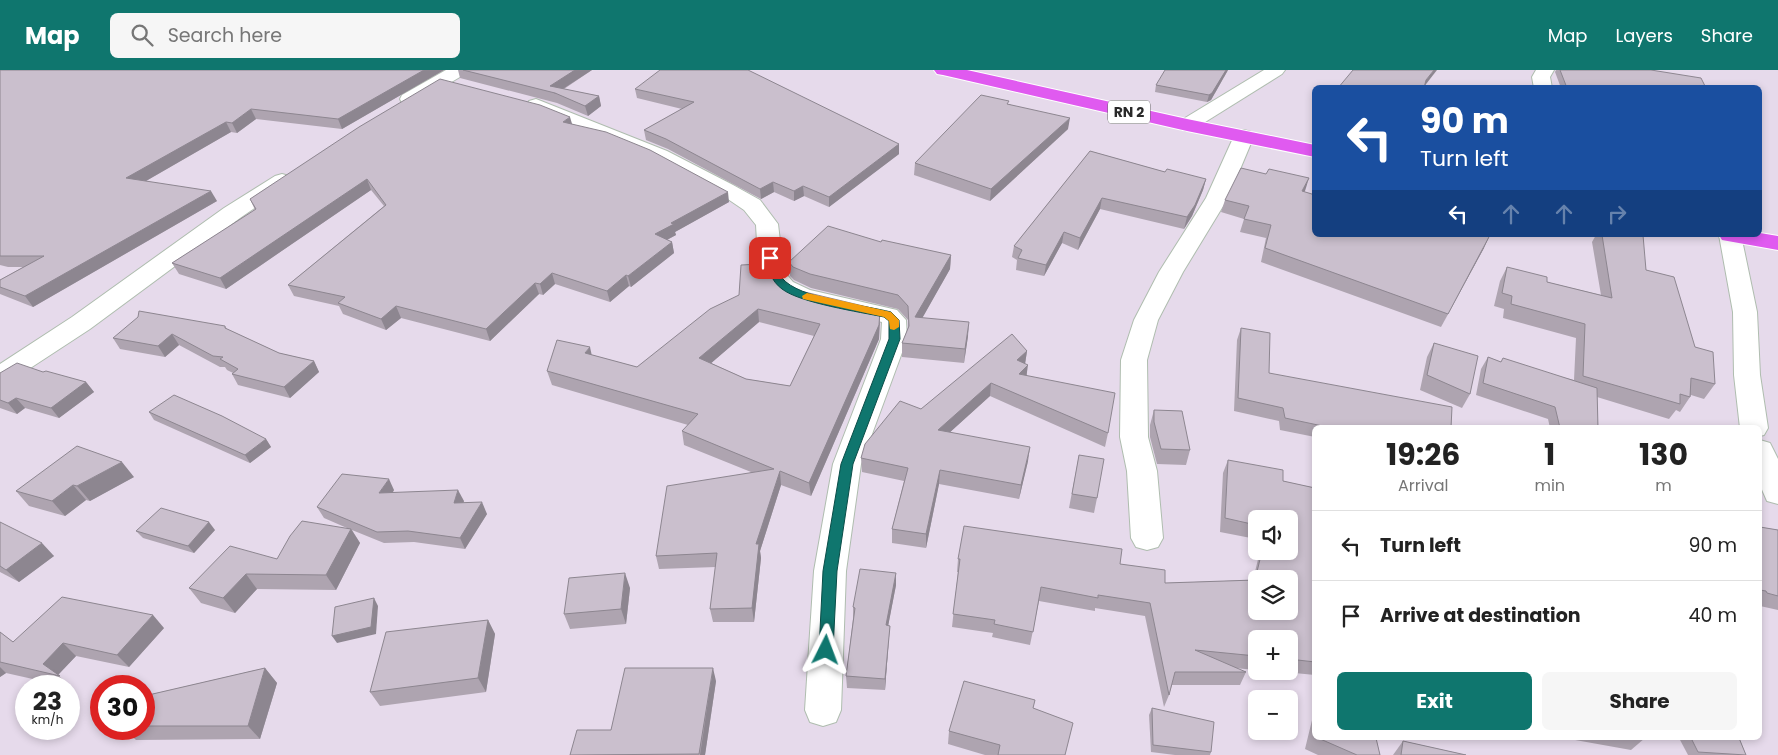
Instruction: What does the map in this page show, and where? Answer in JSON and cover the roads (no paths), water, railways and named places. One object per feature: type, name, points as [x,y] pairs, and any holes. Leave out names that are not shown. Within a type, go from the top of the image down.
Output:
[{"type":"main road","name":"RN 2","points":[[943,70],[1187,125],[1312,150]]},
{"type":"main road","points":[[1742,237],[1778,243]]},
{"type":"street","points":[[1187,125],[1276,70]]},
{"type":"street","points":[[1543,85],[1542,77],[1545,70]]},
{"type":"street","points":[[389,112],[456,80]]},
{"type":"street","points":[[514,98],[550,109],[660,155],[726,189],[752,205],[767,224],[770,258],[776,277],[785,287],[803,296],[888,315],[894,320],[894,339],[847,464],[830,571],[823,710]]},
{"type":"street","points":[[1147,538],[1142,471],[1134,437],[1134,360],[1146,320],[1171,272],[1217,198],[1244,136]]},
{"type":"street","points":[[0,376],[81,323],[232,213],[298,170]]},
{"type":"street","points":[[1730,237],[1745,312],[1747,374],[1754,425]]},
{"type":"street","points":[[1762,455],[1778,493]]}]
